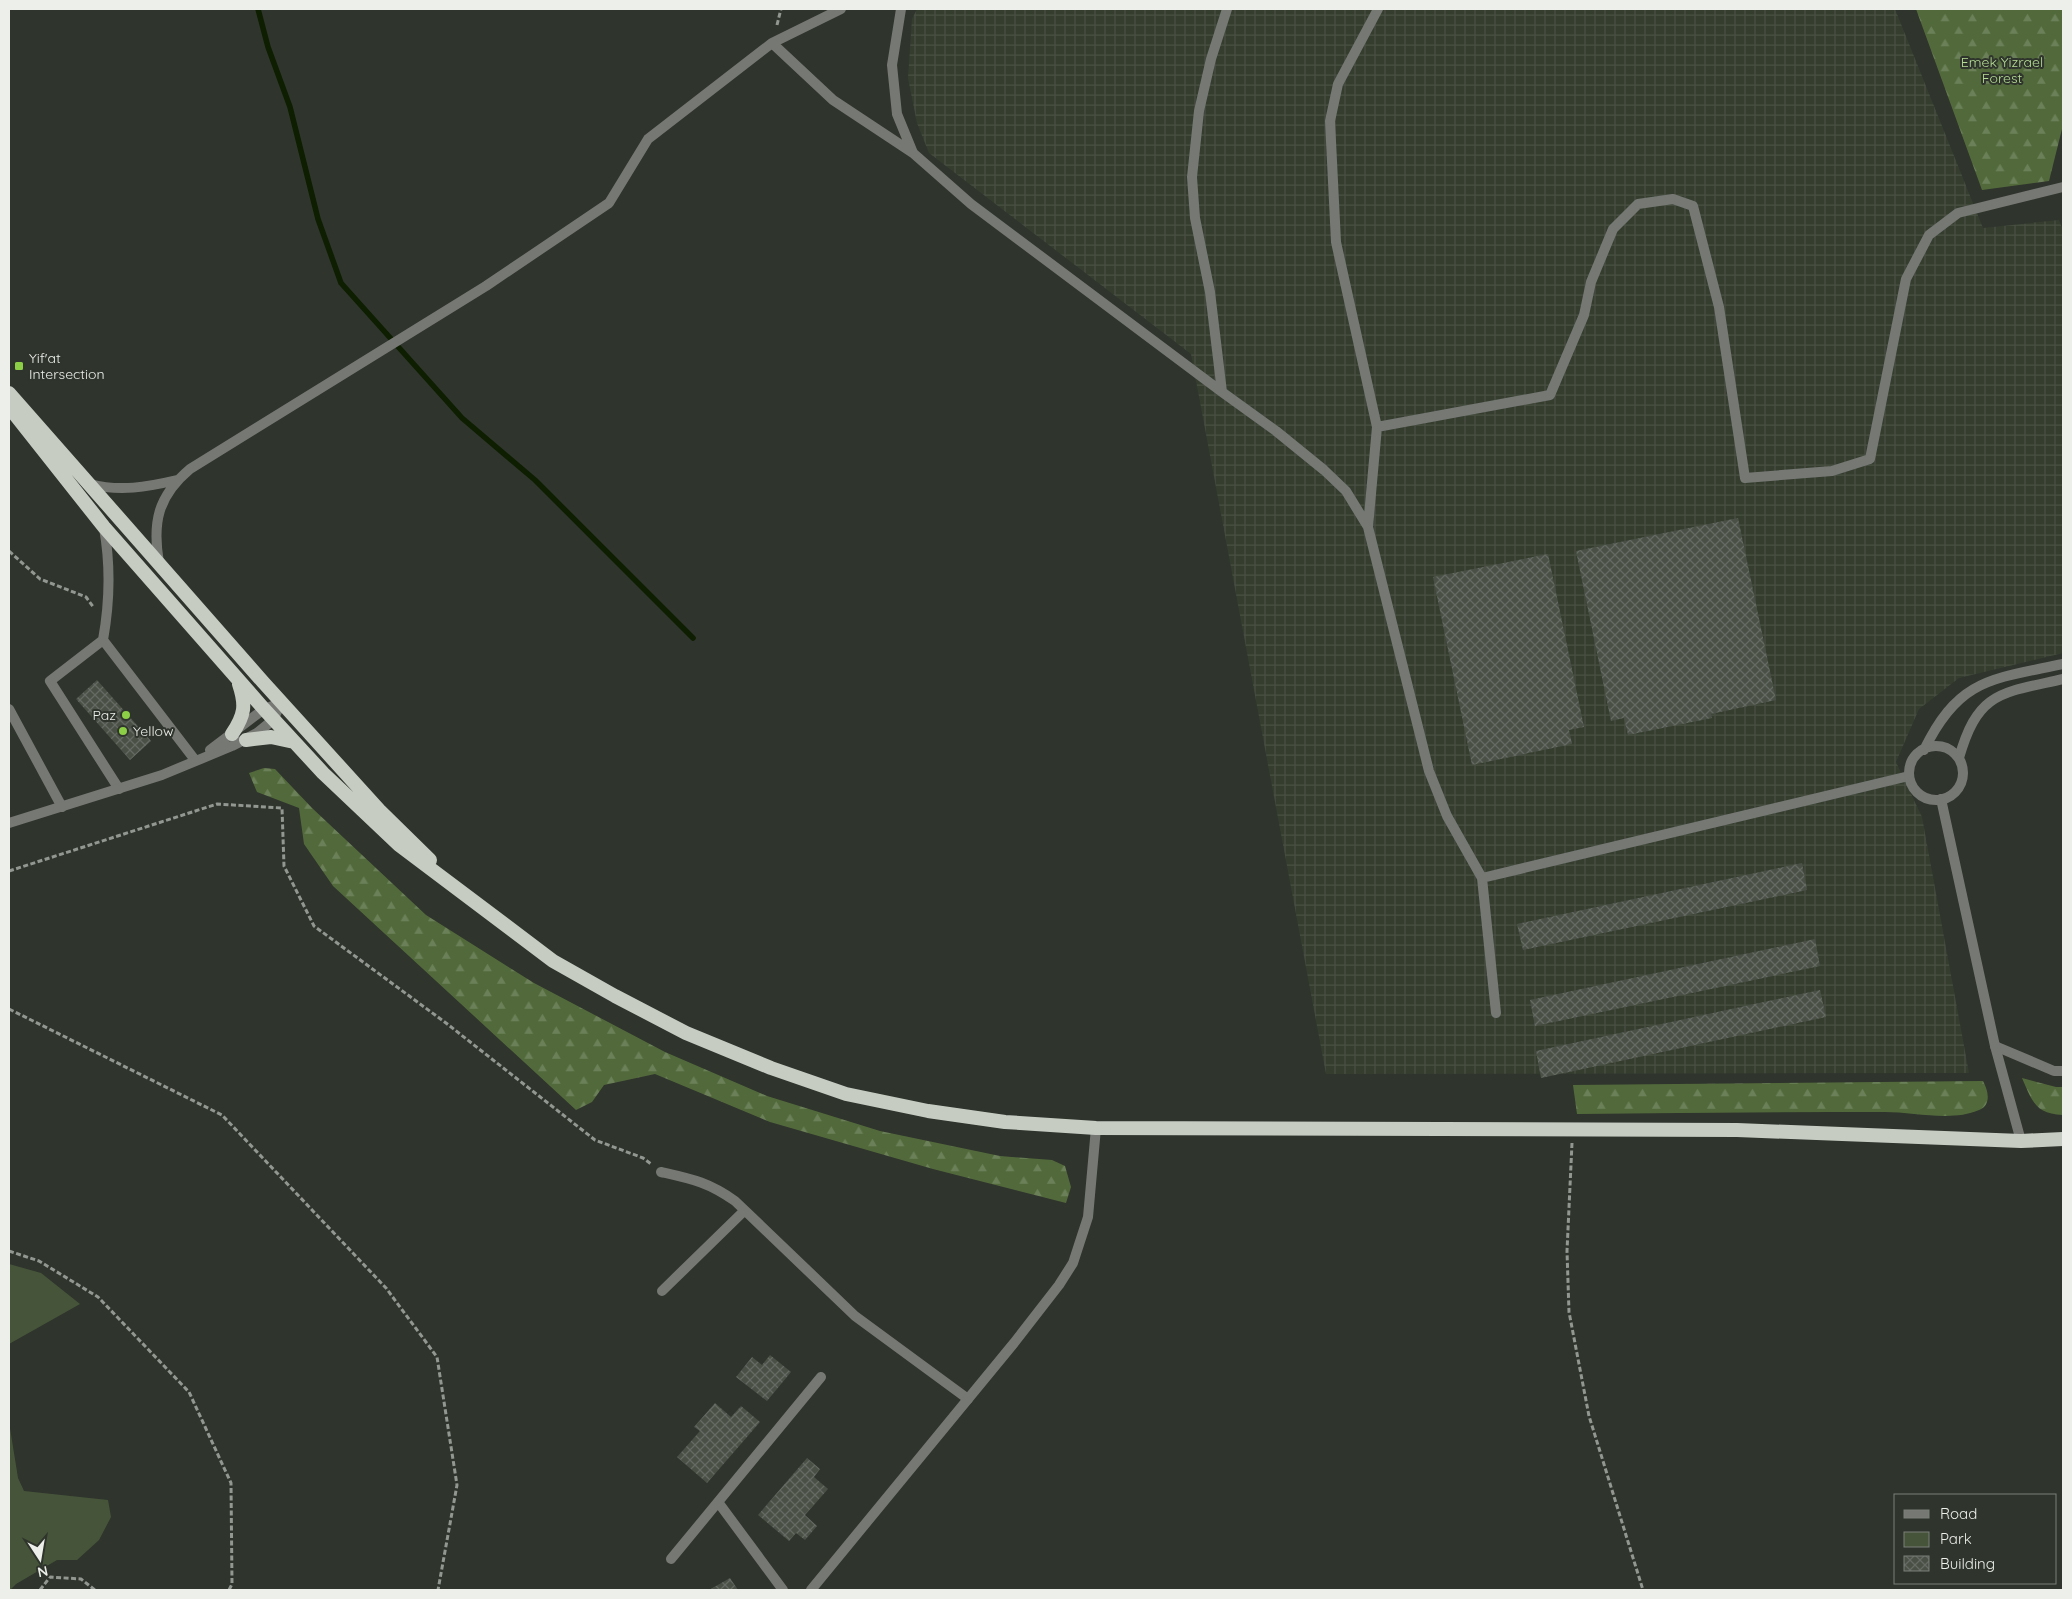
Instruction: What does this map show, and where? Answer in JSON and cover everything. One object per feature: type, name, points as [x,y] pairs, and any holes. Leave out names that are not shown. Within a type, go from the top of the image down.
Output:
[{"type":"highway","points":[[9,393],[281,703],[392,823],[492,916]]},
{"type":"highway","points":[[9,407],[104,527],[237,679],[295,742],[398,845],[553,961],[686,1033],[781,1071],[846,1094],[928,1111],[1005,1122],[1096,1128],[1737,1130],[2021,1141],[2063,1139]]},
{"type":"highway","points":[[232,734],[243,715],[244,704],[237,679]]},
{"type":"highway","points":[[246,740],[272,737],[295,742]]},
{"type":"street","points":[[159,563],[155,540],[156,518],[164,499],[177,480],[190,469],[486,286],[609,203],[648,139],[772,42],[842,9]]},
{"type":"street","points":[[901,9],[892,65],[897,114],[913,153]]},
{"type":"street","points":[[1222,392],[1210,292],[1194,218],[1192,177],[1199,111],[1211,59],[1227,9]]},
{"type":"street","points":[[1368,528],[1377,426],[1336,242],[1330,121],[1338,84],[1378,9]]},
{"type":"street","points":[[772,42],[833,100],[913,153],[971,204],[1276,431],[1324,470],[1346,491],[1368,528],[1429,771],[1447,816],[1482,878],[1496,1013]]},
{"type":"street","points":[[1377,426],[1550,396],[1584,315],[1591,282],[1613,229],[1638,204],[1673,199],[1693,206],[1718,307],[1745,478],[1832,471],[1870,459],[1906,279],[1929,235],[1958,213],[2063,187]]},
{"type":"street","points":[[89,484],[104,488],[122,489],[147,487],[177,480]]},
{"type":"street","points":[[104,527],[109,557],[110,588],[103,640],[50,681],[119,789]]},
{"type":"street","points":[[103,640],[195,760]]},
{"type":"street","points":[[1924,750],[1944,715],[1968,692],[1983,683],[1997,678],[2063,664]]},
{"type":"street","points":[[1959,758],[1968,730],[1985,705],[2009,692],[2063,679]]},
{"type":"street","points":[[9,823],[162,775],[246,740],[281,703]]},
{"type":"street","points":[[9,710],[62,807]]},
{"type":"street","points":[[195,760],[232,734],[269,714]]},
{"type":"street","points":[[1937,746],[1953,752],[1959,758],[1963,775],[1961,784],[1950,796],[1932,800],[1917,792],[1909,776],[1910,766],[1914,758],[1924,750],[1937,746]]},
{"type":"street","points":[[1482,878],[1909,776]]},
{"type":"street","points":[[1941,799],[1995,1046],[2021,1141]]},
{"type":"street","points":[[1995,1046],[2054,1071],[2063,1071]]},
{"type":"street","points":[[811,1590],[1053,1293],[1072,1263],[1088,1217],[1096,1128]]},
{"type":"street","points":[[661,1172],[698,1180],[734,1201],[854,1316],[968,1399]]},
{"type":"street","points":[[662,1291],[744,1211]]},
{"type":"street","points":[[671,1559],[821,1377]]},
{"type":"street","points":[[718,1502],[783,1590]]},
{"type":"path","points":[[9,551],[40,578],[86,597],[106,625]]},
{"type":"path","points":[[9,871],[217,804],[282,808],[284,866],[314,926],[446,1023],[595,1140],[644,1158],[661,1172]]},
{"type":"path","points":[[9,1009],[222,1115],[386,1288],[437,1357],[457,1484],[438,1590]]},
{"type":"path","points":[[1572,1130],[1567,1251],[1570,1312],[1589,1416],[1643,1590]]},
{"type":"path","points":[[9,1251],[39,1261],[98,1297],[188,1392],[231,1482],[232,1584],[229,1590]]},
{"type":"path","points":[[40,1590],[50,1577],[81,1579],[95,1590]]},
{"type":"shaded area","points":[[917,9],[1895,9],[1983,228],[2059,220],[2063,230],[2063,653],[1959,678],[1919,709],[1896,762],[1922,817],[1969,1073],[1326,1074],[1191,354],[929,153],[917,123],[908,78],[912,19]]},
{"type":"green space","name":"Emek Yizrael Forest","points":[[1916,9],[2063,9],[2063,125],[2049,181],[1982,190]]},
{"type":"green space","points":[[264,768],[275,769],[312,808],[426,915],[534,983],[665,1052],[767,1096],[880,1131],[1000,1156],[1052,1160],[1065,1166],[1071,1187],[1066,1203],[933,1169],[770,1122],[655,1074],[604,1085],[592,1102],[576,1110],[333,886],[304,844],[299,808],[257,792],[249,773]]},
{"type":"green space","points":[[2022,1078],[2056,1087],[2063,1087],[2063,1115],[2040,1109],[2032,1100]]},
{"type":"green space","points":[[1983,1081],[1988,1097],[1983,1108],[1968,1114],[1945,1116],[1896,1112],[1577,1114],[1573,1085]]},
{"type":"green space","points":[[9,1264],[41,1273],[80,1304],[9,1344]]},
{"type":"green space","points":[[9,1422],[18,1478],[24,1491],[108,1500],[111,1517],[99,1540],[77,1560],[57,1560],[16,1584],[10,1590]]},
{"type":"building","points":[[1738,518],[1776,700],[1711,714],[1712,718],[1628,735],[1624,718],[1611,721],[1576,551]]},
{"type":"building","points":[[1548,554],[1584,727],[1569,730],[1572,744],[1472,765],[1433,577]]},
{"type":"building","points":[[97,680],[151,741],[130,760],[76,699]]},
{"type":"building","points":[[1802,863],[1807,890],[1523,950],[1517,924]]},
{"type":"building","points":[[1815,939],[1820,966],[1535,1026],[1530,1000]]},
{"type":"building","points":[[1820,990],[1826,1017],[1541,1078],[1536,1051]]},
{"type":"building","points":[[770,1355],[791,1372],[767,1401],[736,1377],[752,1357],[762,1365]]},
{"type":"building","points":[[715,1403],[731,1417],[741,1406],[760,1422],[707,1483],[677,1457],[700,1431],[694,1427]]},
{"type":"building","points":[[807,1458],[820,1469],[814,1477],[828,1489],[805,1515],[817,1526],[805,1540],[796,1533],[789,1541],[758,1515]]},
{"type":"building","points":[[730,1578],[738,1590],[709,1590]]},
{"type":"waterway","points":[[258,9],[268,47],[290,107],[318,219],[341,283],[462,418],[535,480],[693,638]]},
{"type":"place","name":"Yif'at Intersection","points":[[19,366]]},
{"type":"place","name":"Paz","points":[[126,715]]},
{"type":"place","name":"Yellow","points":[[123,731]]}]
